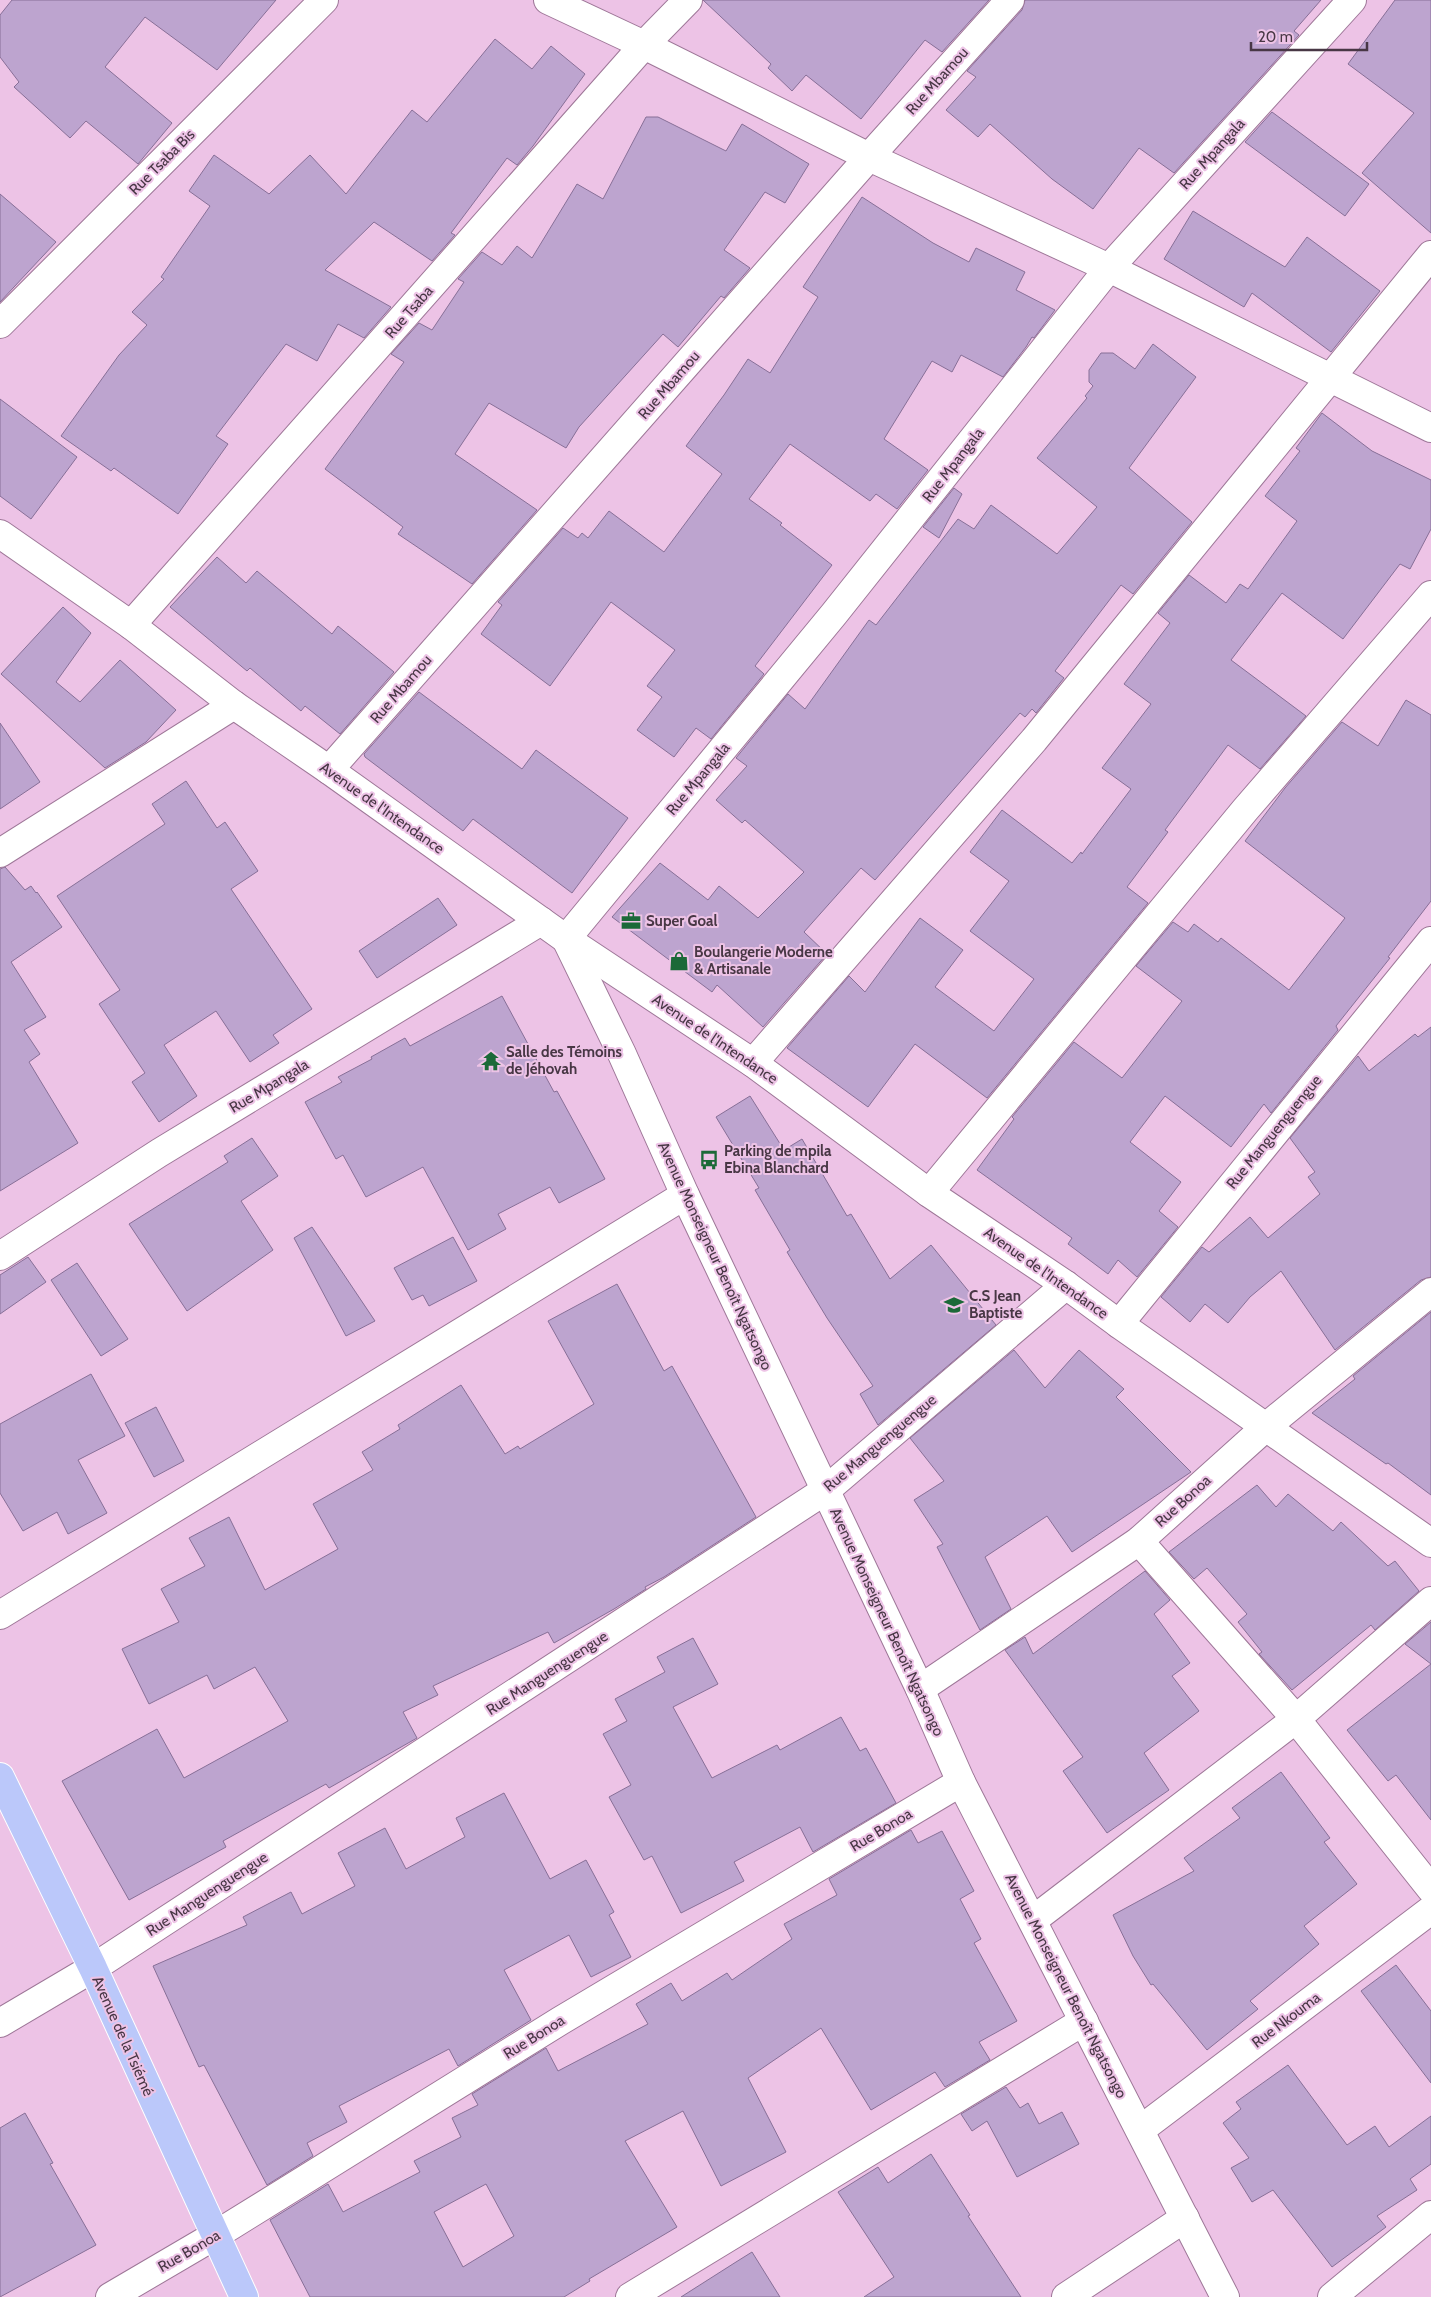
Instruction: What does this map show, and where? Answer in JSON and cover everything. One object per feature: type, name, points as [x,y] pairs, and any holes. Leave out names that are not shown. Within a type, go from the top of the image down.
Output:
[{"type":"main road","name":"Avenue de la Tsiémé","points":[[0,1778],[92,1968],[214,2236],[244,2297]]},
{"type":"street","name":"Rue Tsaba Bis","points":[[0,324],[324,0]]},
{"type":"street","points":[[548,0],[644,45],[869,157],[1109,268],[1330,376],[1431,428]]},
{"type":"street","name":"Rue Tsaba","points":[[130,625],[644,45],[688,0]]},
{"type":"street","name":"Rue Mbamou","points":[[329,770],[869,157],[1010,0]]},
{"type":"street","name":"Rue Mpangala","points":[[566,939],[834,614],[1109,268],[1352,0]]},
{"type":"street","points":[[753,1062],[1034,740],[1330,376],[1431,255]]},
{"type":"street","name":"Avenue de l'Intendance","points":[[4,542],[130,625],[234,705],[329,770],[540,921],[753,1062],[929,1193],[1066,1285],[1118,1324],[1267,1426],[1431,1543]]},
{"type":"street","points":[[929,1193],[1245,810],[1431,596]]},
{"type":"street","points":[[0,854],[234,705]]},
{"type":"street","name":"Rue Mpangala","points":[[0,1256],[160,1153],[540,921]]},
{"type":"street","name":"Avenue Monseigneur Benoît Ngatsongo","points":[[566,939],[622,1054],[685,1195],[920,1689],[961,1782],[1226,2297]]},
{"type":"street","name":"Rue Manguenguengue","points":[[1118,1324],[1431,941]]},
{"type":"street","points":[[0,1615],[685,1195]]},
{"type":"street","name":"Rue Manguenguengue","points":[[0,2023],[92,1968],[826,1490],[1066,1285]]},
{"type":"street","name":"Rue Bonoa","points":[[920,1689],[1139,1541],[1267,1426],[1431,1292]]},
{"type":"street","points":[[1139,1541],[1296,1719],[1431,1889]]},
{"type":"street","points":[[1033,1920],[1296,1719],[1431,1601]]},
{"type":"street","name":"Rue Bonoa","points":[[110,2297],[214,2236],[560,2021],[961,1782]]},
{"type":"street","name":"Rue Nkouma","points":[[1140,2130],[1431,1910]]},
{"type":"street","points":[[630,2297],[1084,2021]]},
{"type":"street","points":[[1332,2297],[1431,2216]]},
{"type":"street","points":[[1066,2297],[1186,2218]]},
{"type":"building","points":[[12,0],[276,0],[217,70],[145,17],[105,67],[172,123],[138,164],[86,121],[70,138],[14,87],[19,82],[0,57],[0,15]]},
{"type":"building","points":[[703,0],[989,0],[942,52],[925,40],[861,119],[806,75],[792,91],[768,68],[771,64]]},
{"type":"building","points":[[1025,0],[1321,0],[1294,31],[1299,35],[1174,173],[1139,148],[1093,209],[1052,179],[990,124],[978,137],[946,110],[976,77],[967,71],[1022,10]]},
{"type":"building","points":[[1395,0],[1431,0],[1431,233],[1362,173],[1414,113],[1348,64]]},
{"type":"building","points":[[495,39],[532,69],[551,46],[585,74],[517,165],[507,158],[451,233],[455,235],[432,261],[374,222],[325,270],[391,307],[364,338],[338,324],[317,361],[286,344],[216,436],[228,444],[178,514],[114,468],[111,471],[61,436],[119,355],[147,325],[132,312],[164,279],[161,277],[210,206],[189,191],[214,155],[269,194],[310,155],[346,194],[412,110],[427,122]]},
{"type":"building","points":[[1272,112],[1369,184],[1345,216],[1245,142]]},
{"type":"building","points":[[646,117],[658,117],[726,151],[742,124],[809,164],[785,203],[765,192],[724,250],[750,268],[724,298],[721,296],[678,347],[663,334],[579,427],[566,448],[489,403],[455,454],[537,510],[472,584],[398,534],[403,527],[325,469],[404,362],[391,354],[419,323],[432,330],[464,282],[458,279],[482,252],[502,265],[517,246],[532,258],[577,184],[603,199]]},
{"type":"building","points":[[0,194],[56,242],[0,302]]},
{"type":"building","points":[[862,197],[933,243],[969,262],[976,248],[1025,272],[1016,290],[1055,310],[1034,338],[1032,337],[1003,377],[961,355],[952,372],[932,361],[884,439],[928,470],[897,509],[876,494],[870,501],[790,444],[749,499],[782,523],[780,525],[832,565],[755,666],[764,674],[711,739],[696,728],[674,757],[637,730],[662,697],[647,686],[675,650],[611,602],[550,686],[481,634],[502,605],[498,602],[563,528],[578,538],[582,533],[588,538],[609,511],[664,552],[722,474],[686,446],[748,359],[770,373],[818,297],[803,287]]},
{"type":"building","points":[[1193,211],[1285,267],[1307,237],[1380,291],[1331,352],[1252,293],[1244,307],[1164,259]]},
{"type":"building","points":[[1153,344],[1196,377],[1129,468],[1192,522],[1133,594],[1121,585],[1055,671],[1064,678],[1036,713],[1032,709],[1025,717],[1020,713],[875,880],[861,868],[804,932],[827,954],[763,1027],[717,985],[712,992],[612,917],[660,863],[708,900],[719,886],[758,918],[804,872],[745,820],[742,823],[716,800],[747,766],[736,758],[788,694],[805,709],[869,620],[876,625],[958,519],[974,529],[991,505],[1057,554],[1097,507],[1037,458],[1087,398],[1085,396],[1093,386],[1089,382],[1089,370],[1101,353],[1113,353],[1135,369]]},
{"type":"building","points":[[0,399],[77,457],[31,519],[0,496]]},
{"type":"building","points":[[1322,413],[1372,451],[1431,480],[1431,529],[1410,569],[1400,564],[1343,639],[1282,593],[1231,660],[1306,716],[1260,769],[1228,745],[1165,830],[1168,832],[1127,887],[1148,903],[987,1098],[915,1044],[868,1107],[787,1048],[849,976],[865,992],[920,918],[963,950],[935,987],[994,1031],[1034,979],[970,931],[1009,881],[970,852],[1002,810],[1072,863],[1081,852],[1082,854],[1131,789],[1102,768],[1151,704],[1124,684],[1170,623],[1158,613],[1189,575],[1226,603],[1240,584],[1248,589],[1297,521],[1265,496],[1300,451],[1296,448]]},
{"type":"building","points":[[954,488],[962,494],[939,538],[923,527]]},
{"type":"building","points":[[217,557],[246,583],[257,571],[332,634],[338,626],[394,672],[340,734],[305,706],[301,711],[250,668],[247,671],[170,607]]},
{"type":"building","points":[[63,607],[91,633],[56,682],[80,702],[120,660],[176,710],[146,742],[105,768],[1,674]]},
{"type":"building","points":[[419,692],[522,769],[536,750],[628,818],[572,893],[473,819],[463,831],[365,757],[364,754]]},
{"type":"building","points":[[1406,700],[1431,715],[1431,901],[1388,957],[1390,958],[1336,1026],[1338,1030],[1271,1113],[1264,1104],[1231,1147],[1165,1096],[1130,1142],[1181,1182],[1159,1211],[1178,1227],[1137,1277],[1118,1260],[1108,1274],[1068,1244],[1072,1238],[977,1170],[1014,1119],[1012,1117],[1074,1042],[1122,1078],[1182,1001],[1136,966],[1173,922],[1188,932],[1194,924],[1218,942],[1221,938],[1289,990],[1345,918],[1245,841],[1285,788],[1342,722],[1378,746]]},
{"type":"building","points":[[0,723],[40,782],[0,809]]},
{"type":"building","points":[[186,781],[217,828],[225,822],[258,871],[231,889],[312,1009],[273,1035],[279,1043],[250,1062],[216,1011],[164,1045],[197,1096],[159,1122],[132,1082],[145,1073],[99,1004],[120,990],[57,896],[165,824],[152,804]]},
{"type":"building","points":[[5,867],[25,890],[31,886],[37,892],[62,927],[11,962],[46,1017],[24,1030],[40,1054],[29,1062],[78,1143],[0,1191],[0,869]]},
{"type":"building","points":[[438,898],[457,925],[377,978],[359,951]]},
{"type":"building","points":[[502,996],[554,1092],[557,1091],[605,1179],[559,1203],[550,1187],[498,1214],[506,1229],[468,1250],[423,1167],[366,1197],[343,1155],[336,1159],[305,1102],[342,1082],[338,1077],[372,1059],[371,1057],[405,1038],[410,1046]]},
{"type":"building","points":[[1431,1027],[1431,1277],[1421,1280],[1335,1350],[1281,1271],[1250,1297],[1228,1323],[1205,1304],[1190,1322],[1161,1297],[1202,1247],[1209,1252],[1250,1217],[1268,1238],[1320,1194],[1308,1177],[1315,1172],[1290,1138],[1358,1056],[1369,1071],[1415,1034],[1418,1037]]},
{"type":"building","points":[[750,1096],[784,1150],[802,1139],[847,1216],[851,1214],[890,1279],[931,1245],[996,1325],[878,1425],[860,1394],[873,1386],[827,1318],[787,1252],[790,1250],[755,1190],[759,1188],[716,1117]]},
{"type":"building","points":[[252,1138],[278,1176],[241,1201],[273,1250],[187,1311],[129,1224],[228,1162],[224,1156]]},
{"type":"building","points":[[312,1227],[375,1321],[346,1336],[294,1238]]},
{"type":"building","points":[[453,1237],[477,1281],[429,1306],[423,1295],[412,1300],[394,1268]]},
{"type":"building","points":[[28,1257],[46,1282],[0,1314],[0,1275]]},
{"type":"building","points":[[77,1263],[128,1339],[101,1356],[51,1280]]},
{"type":"building","points":[[617,1284],[664,1371],[672,1366],[756,1517],[664,1577],[645,1587],[646,1589],[614,1609],[554,1643],[548,1632],[433,1686],[438,1695],[403,1712],[417,1738],[329,1788],[326,1784],[223,1841],[226,1847],[129,1900],[62,1781],[157,1729],[184,1778],[288,1721],[255,1667],[214,1689],[207,1675],[149,1704],[122,1649],[179,1622],[161,1589],[205,1566],[189,1538],[229,1517],[265,1590],[338,1549],[313,1504],[373,1470],[362,1452],[400,1429],[398,1425],[461,1385],[505,1454],[518,1446],[520,1449],[594,1404],[548,1321]]},
{"type":"building","points":[[1431,1312],[1431,1495],[1388,1463],[1386,1464],[1312,1413],[1355,1379],[1353,1376]]},
{"type":"building","points":[[1014,1350],[1045,1388],[1079,1350],[1124,1389],[1116,1397],[1191,1472],[1072,1552],[1047,1516],[985,1557],[1011,1609],[980,1630],[937,1547],[943,1544],[914,1500],[944,1481],[910,1438]]},
{"type":"building","points":[[91,1374],[125,1436],[78,1460],[107,1513],[68,1534],[57,1512],[23,1531],[0,1493],[0,1424]]},
{"type":"building","points":[[156,1407],[184,1461],[154,1477],[125,1423]]},
{"type":"building","points":[[1257,1485],[1276,1507],[1288,1494],[1333,1531],[1341,1522],[1388,1566],[1395,1561],[1419,1591],[1375,1630],[1371,1625],[1292,1690],[1259,1654],[1262,1652],[1238,1622],[1247,1614],[1207,1568],[1194,1579],[1169,1552]]},
{"type":"building","points":[[1145,1571],[1170,1600],[1154,1614],[1190,1663],[1172,1676],[1199,1711],[1144,1753],[1169,1790],[1107,1833],[1063,1771],[1083,1757],[1005,1650],[1025,1637],[1033,1654]]},
{"type":"building","points":[[1431,1622],[1431,1664],[1405,1644]]},
{"type":"building","points":[[693,1638],[718,1684],[673,1707],[712,1778],[777,1745],[780,1750],[841,1717],[860,1751],[866,1748],[896,1803],[813,1852],[800,1827],[734,1862],[744,1881],[681,1913],[652,1856],[644,1860],[609,1797],[631,1785],[603,1734],[627,1721],[615,1699],[665,1672],[657,1657]]},
{"type":"building","points":[[1431,1664],[1431,1820],[1396,1775],[1388,1781],[1347,1730]]},
{"type":"building","points":[[1281,1772],[1330,1838],[1324,1842],[1357,1884],[1304,1926],[1319,1944],[1250,2001],[1258,2009],[1207,2050],[1153,1984],[1151,1985],[1133,1956],[1113,1915],[1194,1871],[1184,1858],[1240,1818],[1232,1808]]},
{"type":"building","points":[[504,1793],[550,1879],[586,1860],[614,1912],[609,1915],[631,1957],[591,1977],[569,1935],[504,1970],[531,2020],[458,2066],[449,2049],[339,2106],[347,2122],[307,2143],[313,2156],[267,2185],[204,2065],[199,2067],[153,1966],[247,1925],[243,1917],[291,1892],[302,1914],[355,1886],[338,1853],[385,1828],[406,1869],[465,1837],[456,1818]]},
{"type":"building","points":[[911,1830],[918,1843],[942,1831],[974,1891],[960,1899],[981,1939],[974,1943],[1017,2021],[979,2042],[990,2060],[945,2087],[935,2072],[871,2110],[821,2028],[748,2078],[786,2152],[721,2186],[683,2111],[625,2141],[677,2227],[589,2279],[590,2281],[564,2297],[310,2297],[270,2220],[328,2184],[343,2212],[420,2172],[414,2161],[461,2137],[452,2118],[478,2105],[472,2094],[546,2048],[558,2071],[648,2024],[636,2004],[671,1983],[682,2001],[727,1973],[732,1980],[792,1939],[784,1924],[837,1895],[829,1879]],"holes":[[[486,2184],[514,2236],[463,2267],[434,2212]]]},
{"type":"building","points":[[1396,1965],[1431,2011],[1431,2083],[1361,1991]]},
{"type":"building","points":[[1288,2065],[1347,2145],[1375,2126],[1389,2147],[1431,2116],[1431,2164],[1410,2179],[1417,2190],[1377,2216],[1386,2227],[1332,2267],[1273,2190],[1252,2202],[1231,2168],[1249,2158],[1223,2123],[1241,2109],[1236,2102]]},
{"type":"building","points":[[1006,2087],[1020,2108],[1028,2103],[1039,2124],[1062,2112],[1079,2144],[1017,2177],[987,2121],[972,2131],[961,2114]]},
{"type":"building","points":[[25,2113],[53,2163],[50,2164],[96,2245],[0,2297],[0,2128]]},
{"type":"building","points":[[931,2154],[970,2215],[968,2216],[1021,2297],[864,2297],[894,2277],[838,2192],[878,2167],[888,2183]]},
{"type":"building","points":[[752,2252],[780,2297],[681,2297],[736,2262]]},
{"type":"place","name":"Super Goal","points":[[631,921]]},
{"type":"place","name":"Boulangerie Moderne & Artisanale","points":[[679,961]]},
{"type":"place","name":"Salle des Témoins de Jéhovah","points":[[491,1061]]},
{"type":"place","name":"Parking de mpila Ebina Blanchard","points":[[709,1160]]},
{"type":"place","name":"C.S Jean Baptiste","points":[[954,1305]]}]
